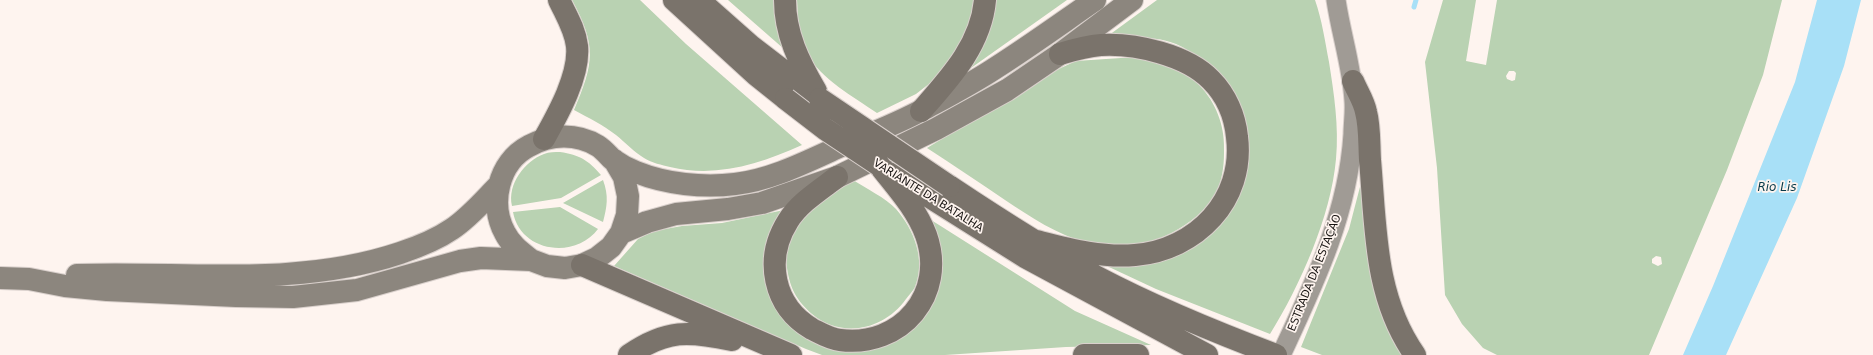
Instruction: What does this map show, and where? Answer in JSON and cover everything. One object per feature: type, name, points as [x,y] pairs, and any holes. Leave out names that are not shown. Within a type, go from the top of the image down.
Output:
[{"type":"highway","points":[[544,139],[568,88],[576,65],[577,46],[574,34],[559,0]]},
{"type":"highway","name":"VARIANTE DA BATALHA","points":[[674,0],[750,69],[786,99],[825,129],[879,165],[988,235],[1059,276],[1207,355]]},
{"type":"highway","points":[[699,0],[751,46],[820,99],[949,186],[1036,241],[1099,278],[1176,315],[1245,344],[1276,355]]},
{"type":"highway","points":[[785,0],[785,12],[789,34],[796,56],[820,99]]},
{"type":"highway","points":[[922,111],[962,63],[979,30],[985,0]]},
{"type":"highway","points":[[1036,241],[1082,252],[1106,255],[1135,255],[1159,251],[1182,241],[1200,230],[1216,215],[1228,196],[1236,173],[1238,149],[1235,122],[1226,101],[1211,80],[1191,65],[1167,55],[1135,47],[1102,45],[1060,54]]},
{"type":"highway","points":[[1353,81],[1366,111],[1382,280],[1389,306],[1395,320],[1415,355]]},
{"type":"highway","points":[[837,177],[798,208],[788,220],[776,248],[775,274],[780,294],[791,311],[803,324],[819,333],[838,340],[852,341],[873,339],[890,333],[904,324],[918,310],[926,294],[931,274],[930,254],[926,235],[917,216],[907,200],[879,165]]},
{"type":"highway","points":[[582,265],[782,352]]},
{"type":"highway","points":[[629,355],[663,336],[679,333],[715,336],[782,352]]},
{"type":"highway","points":[[1084,355],[1138,355]]},
{"type":"main road","points":[[614,160],[624,177],[628,196],[628,215],[621,233],[606,251],[597,258],[582,265],[565,268],[548,266],[532,260],[516,249],[504,233],[498,214],[497,201],[499,185],[503,173],[512,160],[526,147],[544,139],[563,136],[582,139],[600,147],[614,160],[636,172],[677,182],[718,185],[750,182],[811,160],[922,111],[995,69],[1095,0]]},
{"type":"main road","points":[[621,233],[647,222],[676,214],[728,209],[762,202],[837,177],[936,129],[1007,90],[1060,54],[1132,0]]},
{"type":"main road","name":"ESTRADA DA ESTAÇÃO","points":[[1281,355],[1331,239],[1344,200],[1352,146],[1354,103],[1353,81],[1336,0]]},
{"type":"main road","points":[[29,280],[64,275],[98,274],[267,275],[328,270],[355,265],[412,249],[446,232],[469,216],[499,185]]},
{"type":"main road","points":[[0,278],[29,280],[65,286],[107,290],[230,296],[293,297],[357,290],[460,261],[493,257],[532,260]]},
{"type":"green space","points":[[572,0],[640,0],[686,44],[802,145],[754,163],[721,170],[687,170],[660,165],[644,158],[611,131],[574,110],[586,79],[590,55],[586,30]]},
{"type":"green space","points":[[728,0],[777,0],[784,49]]},
{"type":"green space","points":[[797,0],[977,0],[965,43],[943,73],[916,94],[877,113],[839,87],[813,63],[802,42],[799,28]]},
{"type":"green space","points":[[995,0],[1067,0],[971,68],[988,33]]},
{"type":"green space","points":[[1157,0],[1315,0],[1320,15],[1333,86],[1336,110],[1336,159],[1328,204],[1321,227],[1303,273],[1270,334],[1156,289],[1109,267],[1138,264],[1238,196],[1219,73],[1188,50],[1168,41],[1150,38],[1105,38]]},
{"type":"green space","points":[[1443,0],[1476,0],[1466,61],[1486,65],[1497,0],[1782,0],[1763,75],[1727,170],[1649,355],[1497,355],[1483,348],[1462,324],[1445,295],[1437,168],[1425,62]],"holes":[[[1509,71],[1514,71],[1516,73],[1515,80],[1512,81],[1507,79],[1506,76]],[[1656,256],[1661,257],[1662,264],[1658,266],[1652,263],[1652,259]]]},
{"type":"green space","points":[[1142,58],[1160,62],[1176,68],[1191,77],[1203,89],[1213,103],[1219,118],[1223,135],[1224,158],[1222,174],[1215,194],[1197,216],[1186,225],[1173,232],[1145,243],[1118,248],[1103,247],[1077,240],[1035,219],[927,148],[1050,73],[1076,61]]},
{"type":"green space","points":[[550,152],[560,152],[583,159],[601,175],[561,198],[512,206],[512,190],[519,174],[524,168],[537,157]]},
{"type":"green space","points":[[603,180],[607,201],[603,222],[563,203]]},
{"type":"green space","points":[[853,180],[887,201],[896,209],[913,236],[919,256],[918,276],[915,287],[911,293],[897,310],[886,318],[862,328],[836,327],[824,322],[812,314],[798,299],[792,288],[786,259],[790,240],[799,223],[810,208],[829,193]]},
{"type":"green space","points":[[1361,183],[1369,266],[1377,298],[1388,330],[1402,355],[1322,355],[1301,347],[1349,229]]},
{"type":"green space","points":[[560,207],[598,229],[588,239],[576,245],[563,248],[550,247],[537,243],[526,236],[518,225],[513,212]]},
{"type":"green space","points":[[784,210],[770,233],[766,252],[777,308],[877,348],[895,341],[917,322],[928,218],[1075,311],[1151,345],[1066,347],[945,355],[822,355],[614,266],[638,239],[654,231],[682,226],[722,223]]},
{"type":"water","name":"Rio Lis","points":[[1817,0],[1861,0],[1844,66],[1797,198],[1726,355],[1683,355],[1713,286],[1795,82]]},
{"type":"waterway","points":[[1414,7],[1416,0]]}]
